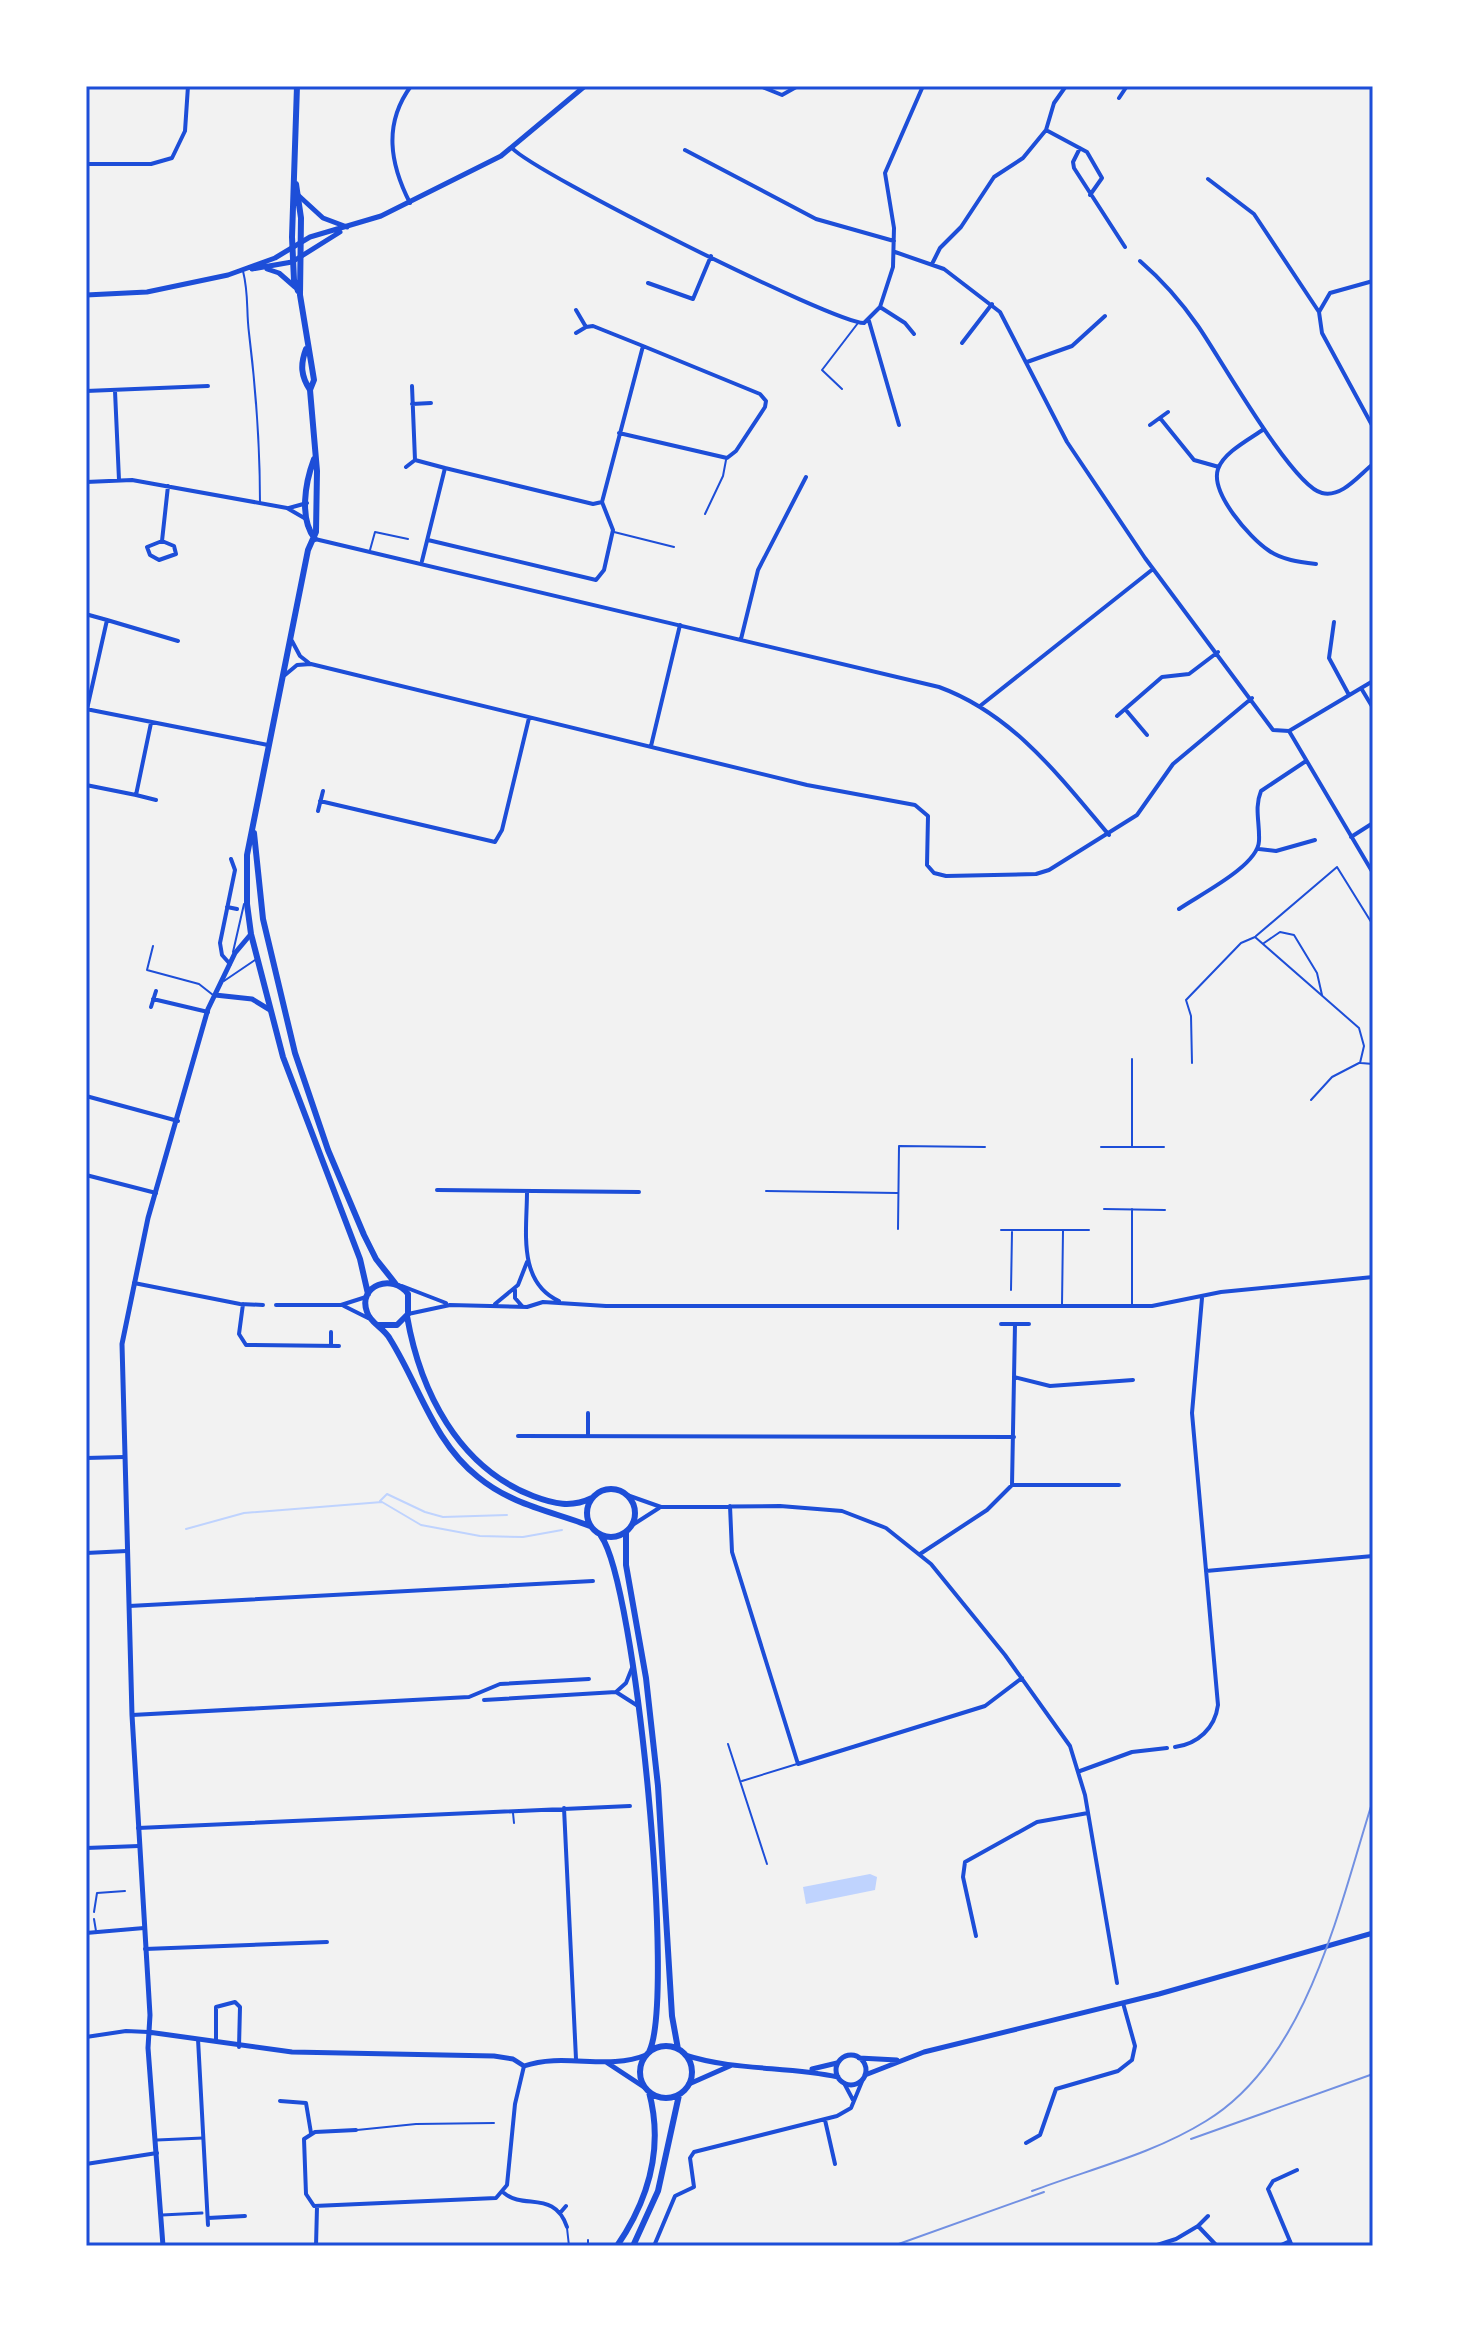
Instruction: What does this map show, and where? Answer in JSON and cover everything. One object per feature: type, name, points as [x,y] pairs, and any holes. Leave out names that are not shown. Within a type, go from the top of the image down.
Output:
[{"type":"main road","points":[[297,86],[292,262],[306,349],[301,362],[303,380],[310,390],[317,471],[315,539],[308,550],[254,833],[247,855],[246,892],[251,934],[264,957],[328,1150],[371,1250],[410,1300],[408,1315],[416,1354],[438,1410],[473,1457],[502,1480],[537,1498],[564,1505],[592,1498],[609,1489],[627,1495],[635,1510],[628,1529],[626,1565],[654,1745],[665,1862],[672,2009],[678,2049]]},
{"type":"main road","points":[[296,184],[301,242],[299,292]]},
{"type":"main road","points":[[314,459],[308,475],[306,519],[307,528],[315,539]]},
{"type":"main road","points":[[254,833],[270,1010],[313,1143],[360,1259],[367,1295],[365,1308],[392,1342],[435,1428],[466,1467],[514,1500],[590,1526],[601,1536],[616,1576],[638,1706],[654,1872],[657,1993],[655,2033],[640,2072],[657,2130],[655,2160],[643,2198],[617,2246]]},
{"type":"main road","points":[[367,1295],[383,1282],[398,1284]]},
{"type":"main road","points":[[376,1324],[397,1325],[408,1315]]},
{"type":"main road","points":[[590,1526],[586,1513],[592,1498]]},
{"type":"main road","points":[[601,1536],[615,1537],[628,1529]]},
{"type":"main road","points":[[633,2246],[658,2191],[679,2095],[689,2084],[692,2068],[678,2049],[661,2047],[648,2053]]},
{"type":"main road","points":[[646,2090],[662,2098],[679,2095]]},
{"type":"street","points":[[86,164],[143,165],[172,158],[185,131],[188,86]]},
{"type":"street","points":[[410,203],[397,176],[391,145],[395,115],[411,86]]},
{"type":"street","points":[[247,270],[301,242],[410,203],[480,168],[512,148],[585,86]]},
{"type":"street","points":[[760,86],[782,95],[798,86]]},
{"type":"street","points":[[512,148],[580,189],[711,256],[819,309],[858,323],[869,321],[880,307],[895,252],[885,173],[923,86]]},
{"type":"street","points":[[932,264],[940,248],[961,227],[994,177],[1023,158],[1046,130],[1054,103],[1066,86]]},
{"type":"street","points":[[1119,98],[1127,86]]},
{"type":"street","points":[[1046,130],[1087,152],[1102,178],[1090,195]]},
{"type":"street","points":[[1080,148],[1073,165],[1125,247]]},
{"type":"street","points":[[685,150],[816,219],[895,241]]},
{"type":"street","points":[[1208,179],[1254,214],[1319,312],[1322,333],[1373,427]]},
{"type":"street","points":[[299,196],[323,218],[346,228]]},
{"type":"street","points":[[86,295],[147,292],[292,262],[346,228]]},
{"type":"street","points":[[895,252],[932,264],[992,304],[1007,322],[1057,427],[1153,569],[1218,652],[1273,730],[1289,731],[1373,681]]},
{"type":"street","points":[[648,283],[693,299],[711,256]]},
{"type":"street","points":[[1140,261],[1197,325],[1264,429],[1313,490],[1337,492],[1373,464]]},
{"type":"street","points":[[266,268],[279,273],[299,292]]},
{"type":"street","points":[[1319,312],[1330,293],[1373,281]]},
{"type":"street","points":[[962,343],[992,304]]},
{"type":"street","points":[[880,307],[905,323],[914,334]]},
{"type":"street","points":[[576,310],[586,327]]},
{"type":"street","points":[[1027,362],[1072,346],[1105,316]]},
{"type":"street","points":[[869,321],[899,425]]},
{"type":"street","points":[[576,333],[593,326],[764,396],[763,410],[736,451],[726,458],[619,433]]},
{"type":"street","points":[[428,540],[592,581],[602,576],[613,532],[612,519],[602,502],[643,346]]},
{"type":"street","points":[[86,391],[208,386]]},
{"type":"street","points":[[412,386],[415,460]]},
{"type":"street","points":[[115,391],[119,480]]},
{"type":"street","points":[[412,404],[431,403]]},
{"type":"street","points":[[1150,425],[1168,412]]},
{"type":"street","points":[[1160,418],[1194,460],[1219,467]]},
{"type":"street","points":[[1264,429],[1219,467],[1219,487],[1248,532],[1277,555],[1316,564]]},
{"type":"street","points":[[415,460],[593,504],[602,502]]},
{"type":"street","points":[[406,467],[415,460]]},
{"type":"street","points":[[422,562],[445,468]]},
{"type":"street","points":[[741,639],[758,570],[806,477]]},
{"type":"street","points":[[86,482],[119,480],[168,486],[287,508],[306,519]]},
{"type":"street","points":[[162,541],[168,486]]},
{"type":"street","points":[[287,508],[307,503]]},
{"type":"street","points":[[315,539],[931,684],[980,706],[1034,748],[1109,835]]},
{"type":"street","points":[[162,541],[174,546],[176,554],[159,560],[150,555],[147,547],[162,541]]},
{"type":"street","points":[[980,706],[1153,569]]},
{"type":"street","points":[[89,615],[178,641]]},
{"type":"street","points":[[107,620],[87,709],[271,746]]},
{"type":"street","points":[[1334,622],[1329,658],[1349,695]]},
{"type":"street","points":[[651,746],[680,625]]},
{"type":"street","points":[[292,641],[300,656],[311,664]]},
{"type":"street","points":[[1117,716],[1162,677],[1189,674],[1218,652]]},
{"type":"street","points":[[285,675],[297,665],[311,664],[819,788],[923,808],[929,822],[927,865],[939,875],[1043,873],[1137,815],[1173,764],[1252,698]]},
{"type":"street","points":[[1361,688],[1373,708]]},
{"type":"street","points":[[1125,709],[1147,735]]},
{"type":"street","points":[[320,801],[495,842],[504,825],[529,717]]},
{"type":"street","points":[[136,795],[152,722]]},
{"type":"street","points":[[1289,731],[1373,873]]},
{"type":"street","points":[[1179,909],[1248,863],[1258,849],[1257,809],[1261,791],[1306,761]]},
{"type":"street","points":[[86,785],[156,800]]},
{"type":"street","points":[[318,811],[323,791]]},
{"type":"street","points":[[1351,837],[1373,823]]},
{"type":"street","points":[[1258,849],[1276,851],[1315,840]]},
{"type":"street","points":[[230,963],[223,957],[220,946],[235,870],[231,859]]},
{"type":"street","points":[[227,907],[237,909]]},
{"type":"street","points":[[163,2246],[148,2032],[132,1715],[122,1344],[156,1193],[208,1012],[230,963],[251,934]]},
{"type":"street","points":[[151,1007],[156,991]]},
{"type":"street","points":[[215,995],[252,999],[270,1010]]},
{"type":"street","points":[[153,999],[208,1012]]},
{"type":"street","points":[[86,1096],[178,1121]]},
{"type":"street","points":[[86,1175],[156,1193]]},
{"type":"street","points":[[437,1190],[639,1192]]},
{"type":"street","points":[[524,1306],[516,1300],[517,1287],[527,1259],[527,1191]]},
{"type":"street","points":[[527,1259],[539,1296],[535,1304]]},
{"type":"street","points":[[408,1315],[450,1305],[1132,1306],[1202,1298],[1221,1292],[1373,1277]]},
{"type":"street","points":[[494,1305],[527,1282],[564,1304]]},
{"type":"street","points":[[134,1283],[263,1305]]},
{"type":"street","points":[[398,1284],[450,1305]]},
{"type":"street","points":[[276,1305],[341,1305],[367,1295]]},
{"type":"street","points":[[1175,1747],[1191,1744],[1202,1736],[1217,1713],[1192,1413],[1202,1298]]},
{"type":"street","points":[[243,1304],[239,1334],[244,1344],[339,1346]]},
{"type":"street","points":[[341,1305],[376,1324]]},
{"type":"street","points":[[1001,1324],[1029,1324]]},
{"type":"street","points":[[920,1554],[987,1510],[1012,1485],[1015,1324]]},
{"type":"street","points":[[331,1332],[331,1346]]},
{"type":"street","points":[[1373,1349],[1373,1388]]},
{"type":"street","points":[[1014,1377],[1050,1386],[1133,1380]]},
{"type":"street","points":[[588,1413],[588,1436]]},
{"type":"street","points":[[518,1436],[1014,1437]]},
{"type":"street","points":[[86,1458],[124,1457]]},
{"type":"street","points":[[1012,1485],[1119,1485]]},
{"type":"street","points":[[627,1495],[661,1507],[812,1506],[842,1511],[886,1528],[920,1554],[1023,1678],[1060,1729],[1080,1771],[1117,1983]]},
{"type":"street","points":[[730,1506],[732,1552],[798,1764],[985,1706],[1023,1678]]},
{"type":"street","points":[[628,1529],[661,1507]]},
{"type":"street","points":[[86,1553],[127,1551]]},
{"type":"street","points":[[1206,1571],[1373,1556]]},
{"type":"street","points":[[129,1606],[593,1581]]},
{"type":"street","points":[[616,1692],[626,1683],[632,1667]]},
{"type":"street","points":[[132,1715],[469,1697],[500,1684],[589,1679]]},
{"type":"street","points":[[484,1700],[616,1692],[638,1706]]},
{"type":"street","points":[[1080,1771],[1132,1752],[1167,1748]]},
{"type":"street","points":[[138,1828],[630,1806]]},
{"type":"street","points":[[564,1808],[576,2059]]},
{"type":"street","points":[[976,1936],[963,1877],[965,1862],[1037,1822],[1088,1813]]},
{"type":"street","points":[[86,1848],[139,1846]]},
{"type":"street","points":[[86,1933],[144,1928]]},
{"type":"street","points":[[844,2083],[852,2085],[898,2060],[1373,1933]]},
{"type":"street","points":[[145,1949],[327,1942]]},
{"type":"street","points":[[1026,2143],[1040,2135],[1056,2089],[1118,2071],[1132,2060],[1135,2046],[1123,2001]]},
{"type":"street","points":[[216,2043],[216,2007],[235,2002],[240,2007],[239,2047]]},
{"type":"street","points":[[86,2037],[126,2031],[148,2032],[292,2052],[494,2056],[524,2066],[541,2061],[576,2059],[606,2062],[648,2053]]},
{"type":"street","points":[[198,2039],[208,2225]]},
{"type":"street","points":[[685,2055],[733,2065],[807,2070],[838,2077],[854,2102]]},
{"type":"street","points":[[807,2070],[838,2063],[846,2056],[898,2060]]},
{"type":"street","points":[[654,2246],[675,2196],[694,2187],[690,2158],[694,2152],[825,2120],[847,2111],[864,2077],[864,2064],[859,2058]]},
{"type":"street","points":[[606,2062],[646,2090]]},
{"type":"street","points":[[838,2063],[838,2077]]},
{"type":"street","points":[[689,2084],[733,2065]]},
{"type":"street","points":[[504,2193],[515,2104],[524,2066]]},
{"type":"street","points":[[280,2101],[306,2103],[311,2133],[303,2145],[310,2203],[317,2207],[488,2200],[504,2193]]},
{"type":"street","points":[[825,2120],[835,2164]]},
{"type":"street","points":[[311,2133],[356,2130]]},
{"type":"street","points":[[157,2140],[203,2138]]},
{"type":"street","points":[[86,2164],[157,2153]]},
{"type":"street","points":[[1279,2246],[1291,2243],[1268,2189],[1273,2181],[1297,2170]]},
{"type":"street","points":[[504,2193],[513,2199],[542,2201],[560,2213],[567,2227]]},
{"type":"street","points":[[560,2213],[566,2206]]},
{"type":"street","points":[[316,2246],[317,2207]]},
{"type":"street","points":[[161,2215],[245,2216]]},
{"type":"street","points":[[1154,2246],[1176,2239],[1208,2216]]},
{"type":"street","points":[[1198,2226],[1217,2246]]},
{"type":"lane","points":[[247,270],[249,328],[258,408],[260,504]]},
{"type":"lane","points":[[842,389],[822,370],[858,323]]},
{"type":"lane","points":[[705,514],[723,476],[726,458]]},
{"type":"lane","points":[[370,550],[375,532],[408,539]]},
{"type":"lane","points":[[613,532],[674,547]]},
{"type":"lane","points":[[1192,1063],[1191,1016],[1186,1000],[1241,943],[1255,937],[1337,867],[1373,925]]},
{"type":"lane","points":[[230,963],[246,892]]},
{"type":"lane","points":[[1264,944],[1280,932],[1294,935],[1317,973],[1322,997]]},
{"type":"lane","points":[[1255,937],[1362,1032],[1360,1063]]},
{"type":"lane","points":[[153,946],[147,970],[199,984],[215,995]]},
{"type":"lane","points":[[222,982],[264,957]]},
{"type":"lane","points":[[1132,1059],[1132,1147]]},
{"type":"lane","points":[[1311,1100],[1332,1077],[1360,1063],[1373,1064]]},
{"type":"lane","points":[[898,1229],[899,1146],[985,1147]]},
{"type":"lane","points":[[1101,1147],[1164,1147]]},
{"type":"lane","points":[[766,1191],[898,1193]]},
{"type":"lane","points":[[1104,1209],[1165,1210]]},
{"type":"lane","points":[[1132,1209],[1132,1306]]},
{"type":"lane","points":[[1001,1230],[1089,1230]]},
{"type":"lane","points":[[1011,1290],[1012,1230]]},
{"type":"lane","points":[[1062,1307],[1063,1230]]},
{"type":"lane","points":[[728,1744],[767,1864]]},
{"type":"lane","points":[[741,1781],[798,1764]]},
{"type":"lane","points":[[513,1813],[514,1823]]},
{"type":"lane","points":[[94,1912],[97,1893],[125,1891]]},
{"type":"lane","points":[[94,1919],[96,1932]]},
{"type":"lane","points":[[356,2130],[416,2124],[494,2123]]},
{"type":"lane","points":[[567,2227],[569,2246]]},
{"type":"lane","points":[[588,2240],[588,2246]]},
{"type":"water","points":[[870,1874],[877,1877],[875,1890],[806,1904],[803,1887]]},
{"type":"waterway","points":[[380,1501],[387,1494],[443,1517],[507,1515]]},
{"type":"waterway","points":[[186,1529],[244,1513],[382,1502],[421,1525],[480,1536],[523,1537],[562,1530]]},
{"type":"railway","points":[[1032,2191],[1165,2143],[1206,2121],[1241,2094],[1270,2060],[1295,2020],[1315,1977],[1373,1800]]},
{"type":"railway","points":[[1191,2139],[1373,2074]]},
{"type":"railway","points":[[893,2246],[1044,2192]]}]
